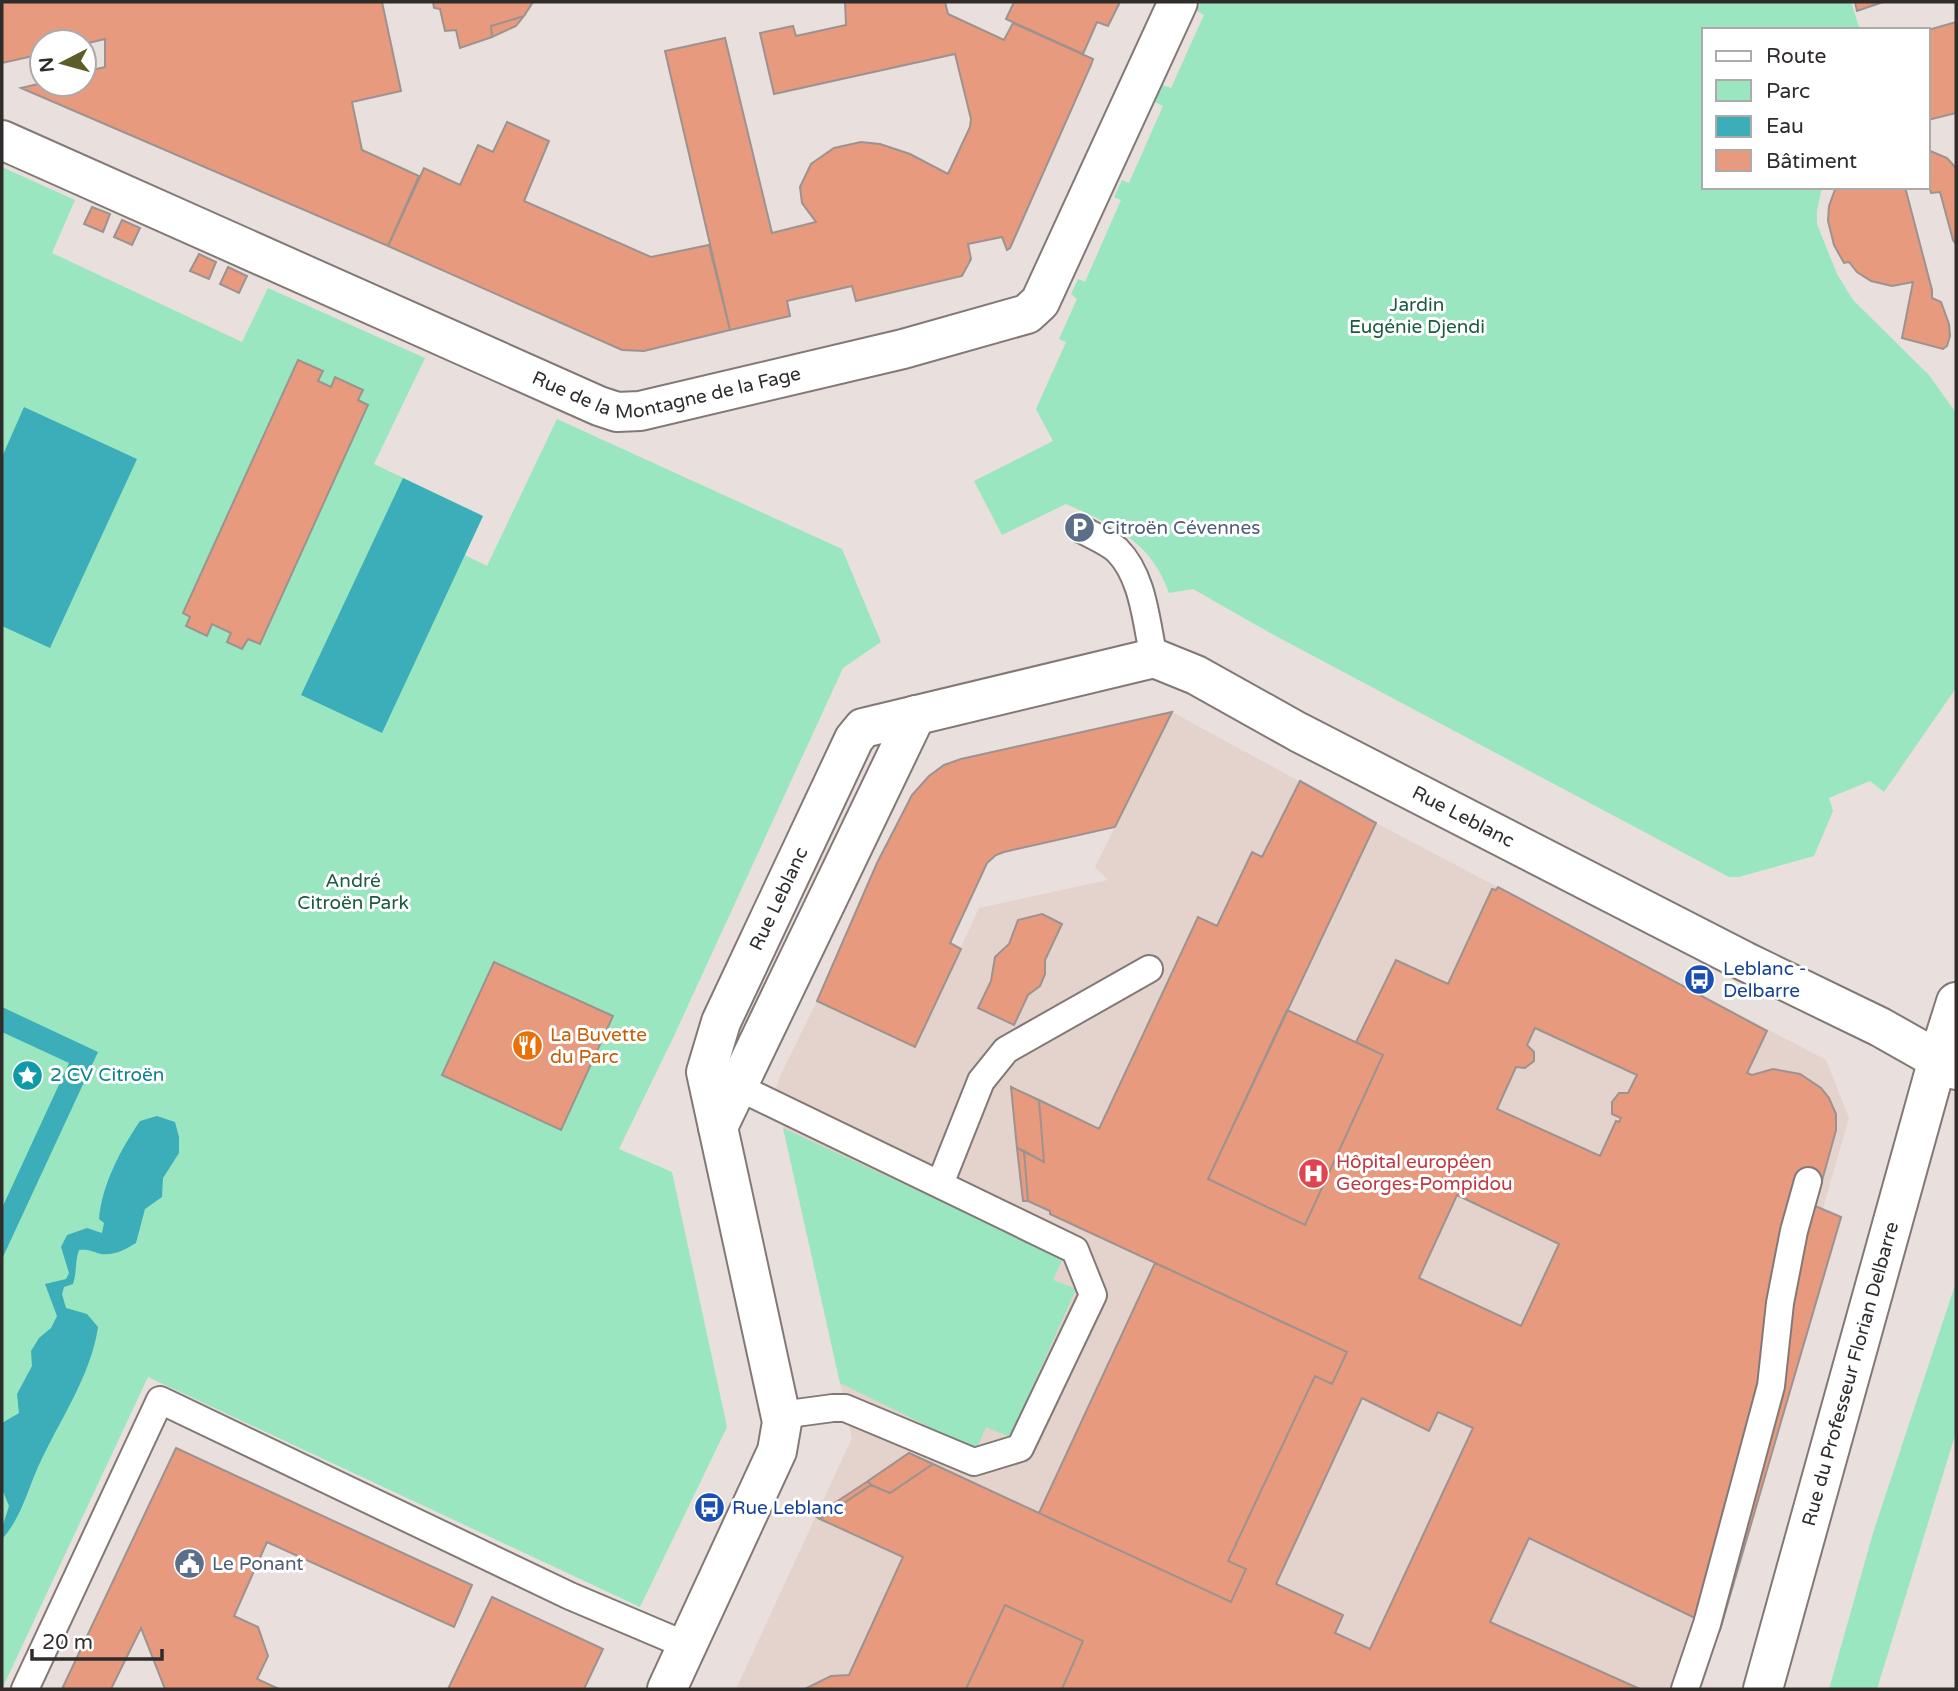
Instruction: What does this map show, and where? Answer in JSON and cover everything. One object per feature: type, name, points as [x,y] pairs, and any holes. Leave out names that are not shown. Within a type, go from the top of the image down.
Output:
[{"type":"street","name":"Rue de la Montagne de la Fage","points":[[2,140],[598,406],[617,412],[640,411],[903,349],[1027,314],[1033,310],[1040,302],[1178,2]]},
{"type":"street","name":"Rue Leblanc","points":[[667,1689],[777,1451],[781,1415],[706,1072],[720,1022],[854,740],[863,729],[1154,658],[1196,675],[1298,732],[1744,961],[1880,1027],[1947,1064]]},
{"type":"street","points":[[718,1127],[916,715]]},
{"type":"street","points":[[1947,1064],[1956,1002]]},
{"type":"street","name":"Rue du Professeur Florian Delbarre","points":[[1763,1689],[1947,1064]]},
{"type":"lane","points":[[1079,528],[1115,548],[1128,563],[1137,582],[1154,658]]},
{"type":"lane","points":[[940,1184],[981,1081],[1006,1050],[1149,968]]},
{"type":"lane","points":[[737,1087],[1075,1250],[1093,1295],[1020,1448],[974,1462],[845,1408],[781,1415]]},
{"type":"lane","points":[[1685,1689],[1707,1624],[1771,1386],[1780,1303],[1794,1231],[1808,1181]]},
{"type":"lane","points":[[24,1689],[160,1399],[570,1596],[688,1646]]},
{"type":"shaded area","name":"Hôpital européen Georges-Pompidou","points":[[1172,712],[1376,823],[1826,1060],[1849,1118],[1823,1208],[1843,1216],[1702,1689],[736,1689],[852,1438],[775,1089],[783,1070],[817,1001],[915,1047],[979,908],[1108,880],[1095,867]]},
{"type":"green space","name":"Jardin Eugénie Djendi","points":[[1201,2],[1851,2],[1859,28],[1702,28],[1702,189],[1822,189],[1817,224],[1837,274],[1853,300],[1929,375],[1956,413],[1956,688],[1884,792],[1870,781],[1829,798],[1833,811],[1814,856],[1739,877],[1729,877],[1272,634],[1193,589],[1169,593],[1152,560],[1141,548],[1099,519],[1066,504],[1002,535],[974,481],[1053,441],[1036,409],[1066,342],[1059,339],[1077,299],[1071,294],[1078,279],[1085,282],[1121,200],[1114,197],[1122,180],[1129,183],[1163,106],[1155,102],[1162,85],[1171,88],[1204,15],[1197,11]]},
{"type":"green space","name":"André Citroën Park","points":[[2,167],[75,200],[52,253],[242,342],[268,288],[425,358],[374,464],[483,516],[465,555],[487,566],[557,419],[842,549],[881,642],[843,668],[619,1149],[672,1172],[727,1427],[640,1607],[148,1377],[2,1689]]},
{"type":"green space","points":[[783,1128],[1063,1258],[1053,1280],[1076,1289],[1010,1437],[986,1427],[976,1450],[840,1383]]},
{"type":"green space","points":[[1956,1282],[1956,1432],[1877,1689],[1829,1689],[1873,1533]]},
{"type":"water","points":[[24,407],[137,459],[50,648],[2,626],[2,457]]},
{"type":"water","points":[[403,478],[483,516],[382,733],[301,695]]},
{"type":"water","points":[[2,1007],[98,1052],[2,1259],[2,1208],[69,1063],[2,1032]]},
{"type":"water","points":[[157,1116],[175,1122],[179,1153],[163,1178],[162,1197],[145,1209],[136,1243],[111,1254],[79,1250],[73,1284],[64,1287],[62,1294],[66,1308],[87,1314],[98,1327],[94,1345],[89,1363],[38,1467],[19,1514],[2,1539],[2,1528],[9,1506],[2,1489],[2,1423],[19,1413],[17,1394],[32,1366],[31,1351],[39,1338],[51,1328],[57,1316],[45,1284],[66,1279],[69,1273],[61,1247],[67,1235],[87,1228],[102,1233],[104,1223],[99,1219],[101,1206],[114,1167],[140,1121]]},
{"type":"building","points":[[2,2],[382,2],[401,91],[352,102],[362,150],[419,176],[388,246],[44,98],[98,98],[98,69],[105,67],[105,39],[98,41],[98,28],[28,28],[28,57],[2,63]]},
{"type":"building","points":[[433,2],[533,2],[524,16],[491,26],[492,37],[460,48],[456,30],[445,31],[440,9],[434,8]]},
{"type":"building","points":[[845,2],[945,2],[948,14],[1004,40],[1013,23],[1093,59],[1010,248],[1007,250],[1002,237],[968,244],[971,259],[962,276],[856,301],[852,286],[791,300],[787,301],[790,316],[730,330],[665,51],[725,38],[772,233],[816,222],[802,203],[800,187],[811,164],[834,148],[861,142],[880,144],[910,154],[948,174],[970,127],[971,119],[955,54],[774,94],[760,33],[793,26],[796,36],[846,25]]},
{"type":"building","points":[[1014,2],[1120,2],[1108,26],[1097,22],[1083,54],[1006,19]]},
{"type":"building","points":[[1855,2],[1883,2],[1857,11]]},
{"type":"building","points":[[524,16],[516,26],[492,37],[491,26]]},
{"type":"building","points":[[1956,22],[1956,113],[1930,120],[1930,29]]},
{"type":"building","points":[[507,122],[549,141],[524,201],[651,257],[709,245],[730,330],[644,351],[622,350],[388,246],[424,168],[460,185],[478,145],[493,152]]},
{"type":"building","points":[[1930,151],[1947,158],[1956,168],[1956,244],[1940,192],[1931,193]]},
{"type":"building","points":[[1835,189],[1906,189],[1932,298],[1941,302],[1949,324],[1947,346],[1943,349],[1902,338],[1913,282],[1892,286],[1871,281],[1857,272],[1849,262],[1844,263],[1834,245],[1828,221],[1829,206]]},
{"type":"building","points":[[92,207],[110,214],[103,232],[84,224]]},
{"type":"building","points":[[122,220],[140,228],[132,245],[114,237]]},
{"type":"building","points":[[199,254],[216,262],[209,279],[190,271]]},
{"type":"building","points":[[228,267],[247,276],[239,293],[220,284]]},
{"type":"building","points":[[298,360],[323,371],[318,381],[331,387],[335,377],[363,390],[358,400],[368,405],[260,644],[248,639],[242,649],[227,642],[231,633],[212,624],[207,636],[186,626],[190,617],[183,613]]},
{"type":"building","points":[[1172,712],[1115,827],[1004,852],[987,863],[950,943],[961,949],[915,1047],[817,1001],[877,863],[912,795],[929,776],[944,765],[961,759]]},
{"type":"building","points":[[1300,781],[1376,823],[1208,1179],[1305,1225],[1383,1055],[1356,1042],[1396,960],[1448,984],[1492,889],[1496,890],[1498,887],[1767,1031],[1747,1073],[1752,1075],[1773,1069],[1800,1074],[1821,1088],[1829,1098],[1836,1114],[1836,1130],[1815,1206],[1841,1217],[1720,1630],[1529,1538],[1490,1622],[1640,1689],[1062,1689],[1083,1641],[1005,1605],[966,1689],[805,1689],[831,1676],[849,1675],[903,1557],[820,1519],[871,1485],[890,1493],[933,1464],[1231,1602],[1246,1569],[1228,1561],[1315,1376],[1332,1384],[1347,1352],[1050,1214],[1050,1211],[1028,1201],[1024,1151],[1044,1162],[1039,1100],[1099,1129],[1198,917],[1217,926],[1252,852],[1262,857]],"holes":[[[1535,1028],[1637,1075],[1628,1093],[1619,1093],[1612,1102],[1612,1114],[1621,1118],[1619,1122],[1616,1121],[1600,1156],[1497,1109],[1516,1067],[1525,1068],[1534,1061],[1534,1052],[1527,1045]],[[1457,1195],[1559,1244],[1521,1326],[1419,1278]],[[1362,1398],[1429,1431],[1438,1412],[1473,1428],[1370,1649],[1335,1633],[1343,1615],[1276,1584]]]},
{"type":"building","points":[[1042,914],[1062,924],[1045,960],[1045,974],[1040,986],[1028,995],[1014,1025],[978,1008],[991,981],[995,957],[1009,944],[1018,920]]},
{"type":"building","name":"La Buvette du Parc","points":[[494,962],[613,1016],[561,1130],[442,1075]]},
{"type":"building","points":[[1287,1010],[1383,1055],[1305,1225],[1208,1179]]},
{"type":"building","points":[[1011,1087],[1039,1100],[1044,1162],[1017,1148]]},
{"type":"building","points":[[1017,1148],[1024,1151],[1028,1201],[1023,1201]]},
{"type":"building","points":[[1155,1263],[1347,1352],[1332,1384],[1315,1376],[1228,1561],[1246,1569],[1231,1602],[1039,1513]]},
{"type":"building","name":"Le Ponant","points":[[176,1448],[472,1585],[454,1627],[267,1542],[234,1616],[258,1627],[268,1656],[257,1679],[279,1689],[165,1689],[141,1628],[111,1689],[62,1689]]},
{"type":"building","points":[[909,1453],[933,1464],[890,1493],[871,1485],[868,1481]]},
{"type":"building","points":[[868,1481],[871,1485],[820,1519],[815,1516]]},
{"type":"building","points":[[492,1597],[603,1649],[584,1689],[448,1689]]},
{"type":"building","points":[[1005,1605],[1083,1641],[1062,1689],[966,1689]]},
{"type":"place","name":"Citroën Cévennes","points":[[1079,528]]},
{"type":"place","name":"Leblanc - Delbarre","points":[[1700,980]]},
{"type":"place","name":"La Buvette du Parc","points":[[527,1046]]},
{"type":"place","name":"2 CV Citroën","points":[[27,1075]]},
{"type":"place","name":"Hôpital européen Georges-Pompidou","points":[[1313,1173]]},
{"type":"place","name":"Rue Leblanc","points":[[709,1508]]},
{"type":"place","name":"Le Ponant","points":[[189,1564]]}]
